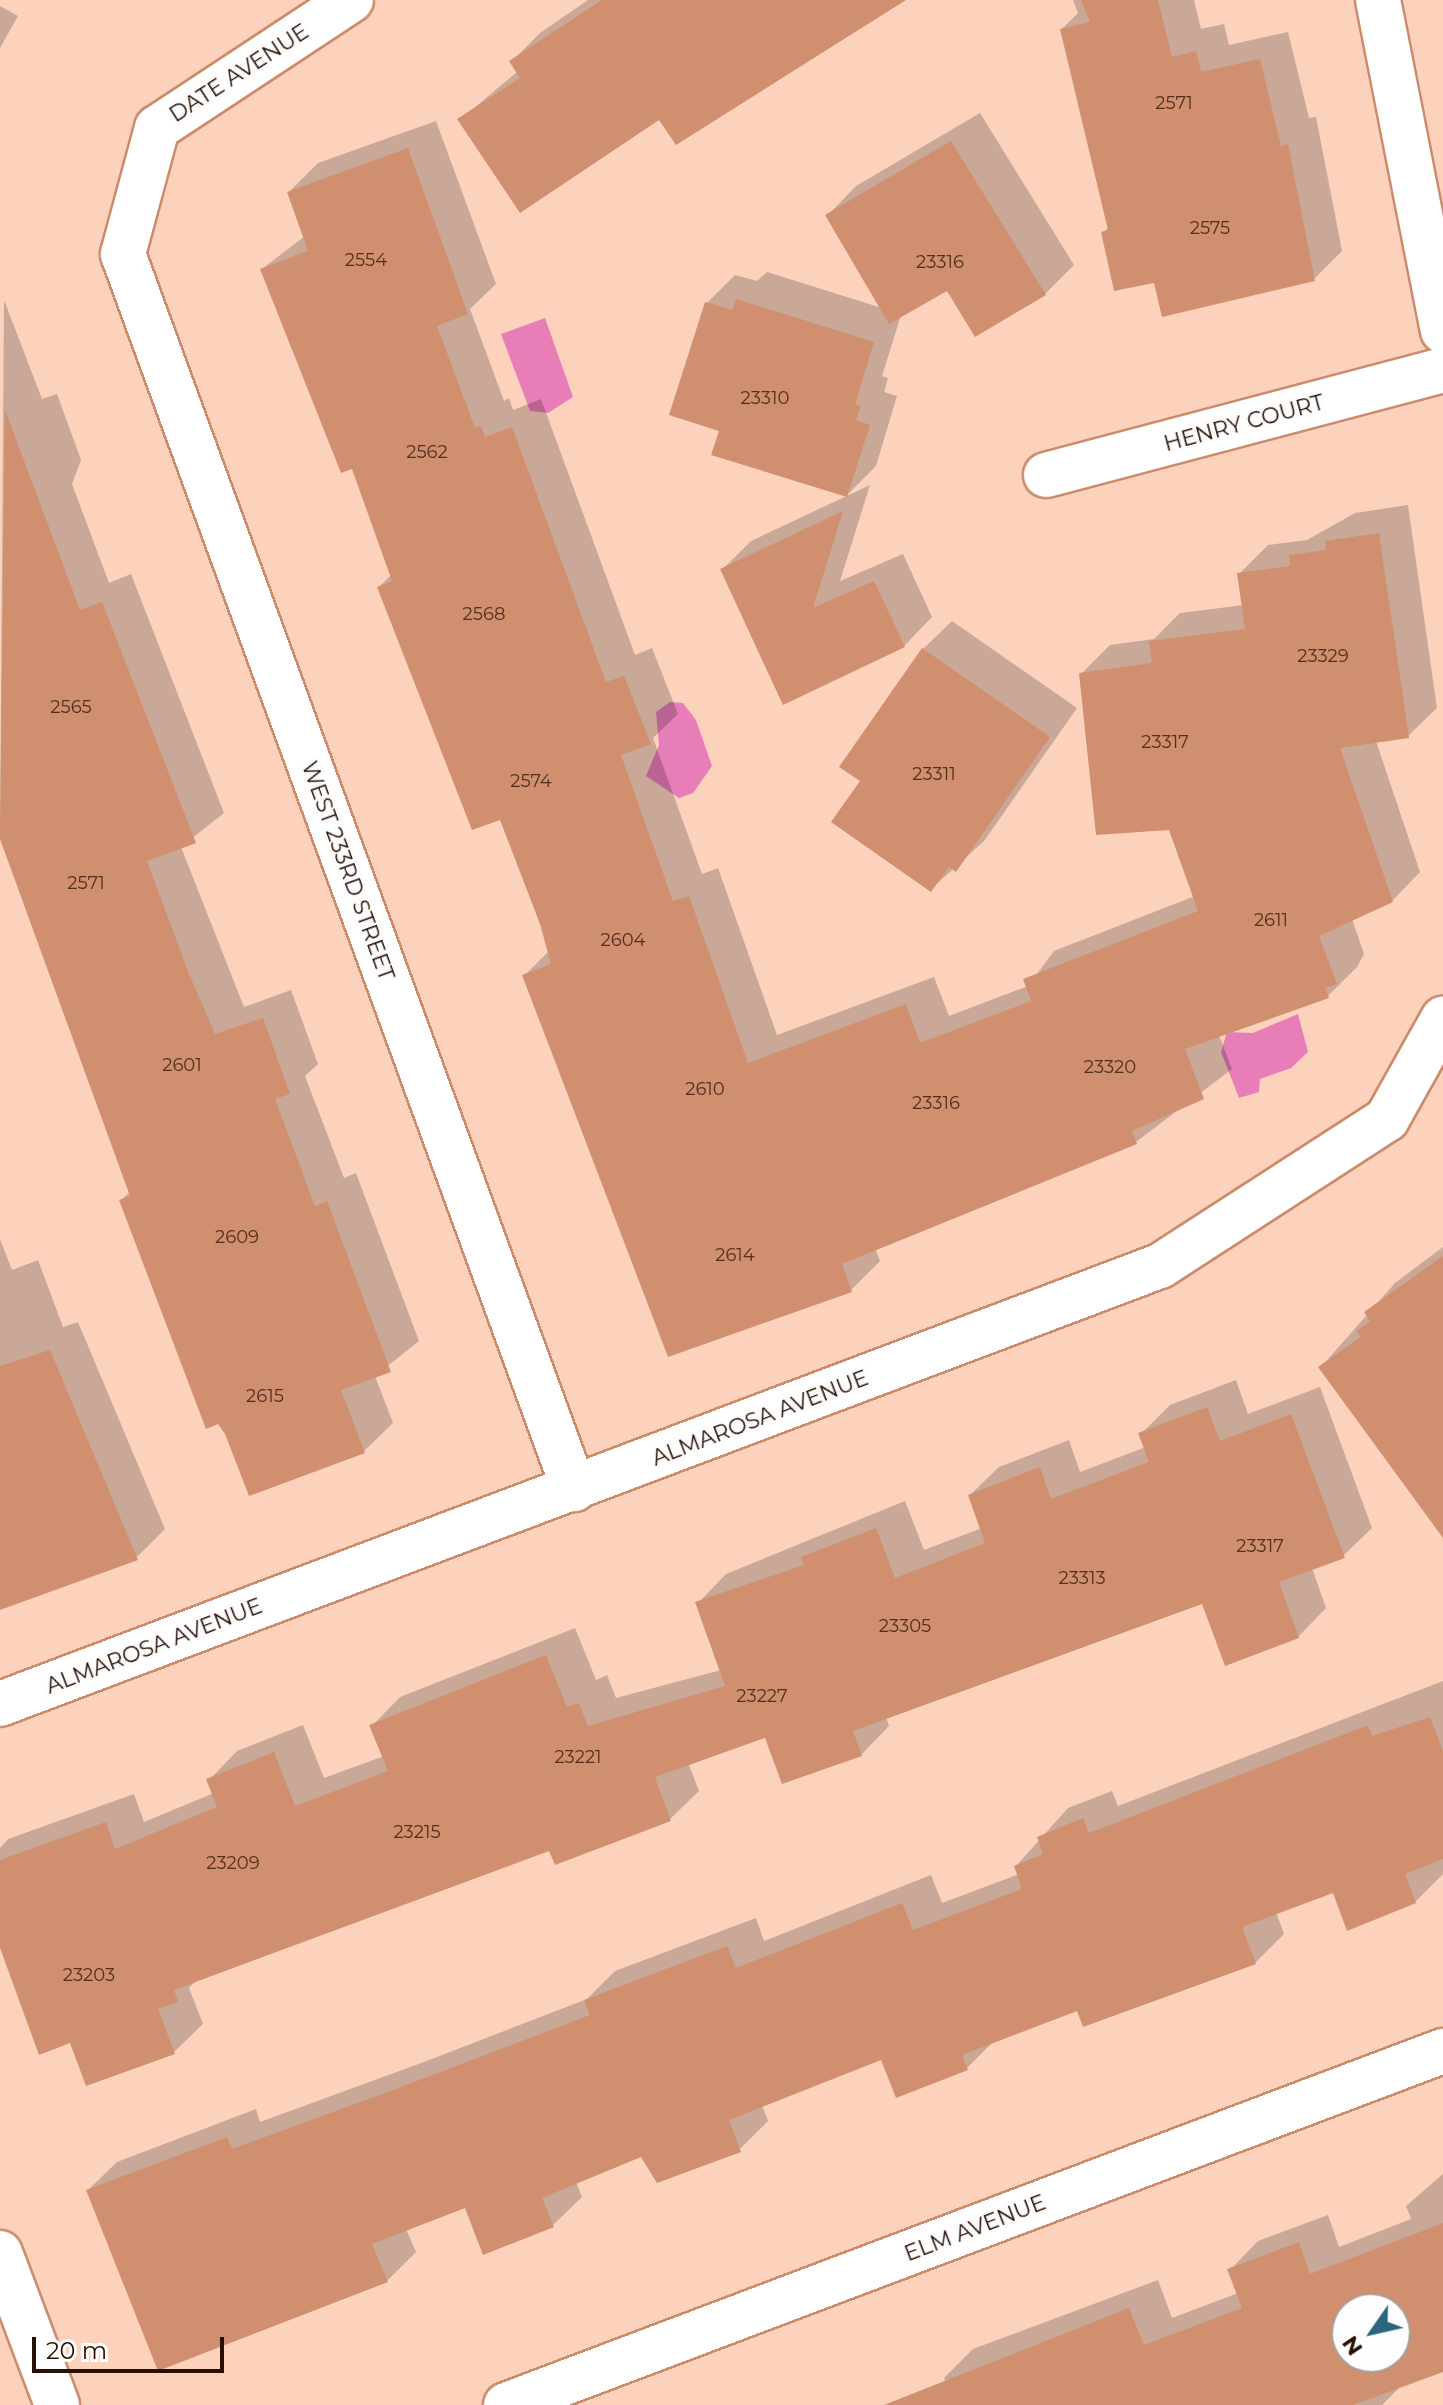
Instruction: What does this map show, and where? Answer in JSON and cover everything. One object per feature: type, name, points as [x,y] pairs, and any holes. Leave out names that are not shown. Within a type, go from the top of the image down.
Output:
[{"type":"street","name":"DATE AVENUE","points":[[123,254],[157,128],[351,0]]},
{"type":"street","points":[[1378,0],[1443,331]]},
{"type":"street","name":"WEST 233RD STREET","points":[[123,254],[574,1489]]},
{"type":"street","name":"HENRY COURT","points":[[1046,475],[1443,370]]},
{"type":"street","name":"ALMAROSA AVENUE","points":[[0,1704],[1160,1266],[1387,1119],[1443,1019]]},
{"type":"street","name":"ELM AVENUE","points":[[506,2405],[1443,2051]]},
{"type":"street","points":[[0,2253],[57,2405]]},
{"type":"shaded area","points":[[545,318],[573,397],[548,413],[530,411],[501,334]]},
{"type":"shaded area","points":[[670,702],[683,703],[696,720],[712,766],[693,793],[679,798],[646,776],[659,745],[656,712]]},
{"type":"shaded area","points":[[1298,1014],[1308,1052],[1291,1068],[1260,1079],[1259,1092],[1239,1098],[1221,1052],[1227,1032],[1253,1033]]},
{"type":"building","points":[[602,0],[906,0],[676,145],[659,120],[520,213],[457,119],[520,78],[509,61]]},
{"type":"building","points":[[1081,0],[1158,0],[1172,57],[1196,51],[1201,72],[1260,59],[1281,146],[1288,144],[1315,281],[1162,317],[1154,283],[1114,291],[1101,232],[1108,230],[1060,29],[1090,22]]},
{"type":"building","points":[[951,141],[1046,295],[975,337],[947,291],[889,324],[825,215]]},
{"type":"building","points":[[408,148],[468,314],[437,326],[475,428],[481,426],[485,437],[512,427],[606,682],[624,676],[651,744],[621,755],[673,901],[689,896],[748,1063],[906,1004],[920,1043],[1031,1001],[1023,979],[1198,911],[1169,830],[1096,835],[1079,673],[1152,663],[1149,641],[1245,629],[1237,573],[1290,566],[1289,555],[1326,550],[1325,541],[1379,533],[1409,738],[1340,748],[1393,902],[1319,936],[1337,984],[1325,988],[1329,998],[1185,1049],[1204,1099],[1132,1131],[1137,1144],[842,1264],[852,1292],[668,1357],[522,975],[551,964],[540,924],[500,820],[472,830],[377,587],[392,581],[352,469],[341,473],[260,269],[308,251],[287,192]]},
{"type":"building","points":[[736,299],[874,342],[855,404],[861,406],[856,420],[870,425],[847,497],[711,455],[719,431],[669,415],[705,302],[732,310]]},
{"type":"building","points":[[5,410],[80,610],[102,602],[196,843],[147,861],[189,974],[215,1034],[263,1018],[290,1094],[275,1099],[315,1206],[327,1201],[391,1372],[341,1390],[365,1453],[249,1496],[225,1434],[218,1424],[206,1429],[119,1200],[130,1196],[0,839]]},
{"type":"building","points":[[843,511],[813,608],[874,581],[905,647],[783,705],[720,569]]},
{"type":"building","points":[[922,648],[1050,737],[956,872],[949,867],[931,892],[831,822],[860,781],[839,767]]},
{"type":"building","points":[[1443,1256],[1443,1538],[1318,1367],[1361,1337],[1356,1331],[1370,1321],[1364,1312]]},
{"type":"building","points":[[50,1350],[138,1560],[0,1610],[0,1366]]},
{"type":"building","points":[[1207,1407],[1220,1441],[1291,1414],[1345,1558],[1279,1582],[1299,1638],[1225,1666],[1202,1604],[853,1731],[862,1756],[782,1784],[765,1738],[655,1777],[671,1821],[555,1865],[549,1851],[174,1990],[178,2002],[158,2009],[175,2054],[86,2086],[70,2043],[39,2055],[0,1948],[0,1860],[106,1822],[115,1849],[217,1807],[206,1779],[274,1752],[295,1806],[388,1771],[369,1725],[546,1655],[567,1707],[579,1703],[588,1726],[725,1686],[695,1602],[804,1565],[801,1557],[876,1528],[895,1578],[985,1543],[968,1495],[1040,1467],[1051,1499],[1149,1462],[1138,1433]]},
{"type":"building","points":[[1430,1717],[1443,1751],[1443,1859],[1405,1874],[1416,1903],[1347,1931],[1333,1893],[1242,1927],[1256,1964],[1083,2027],[1077,2011],[962,2055],[968,2070],[896,2098],[881,2060],[729,2120],[741,2152],[657,2183],[641,2157],[542,2198],[554,2227],[483,2255],[465,2208],[372,2244],[388,2282],[158,2371],[86,2190],[227,2137],[232,2149],[393,2090],[590,2015],[584,2000],[727,1946],[736,1968],[902,1903],[913,1930],[1022,1889],[1014,1866],[1043,1854],[1037,1837],[1083,1818],[1089,1833],[1368,1725],[1372,1736]]},
{"type":"building","points":[[1443,2223],[1443,2372],[1353,2405],[884,2405],[1129,2308],[1144,2345],[1242,2308],[1227,2269],[1299,2242],[1310,2274]]}]
